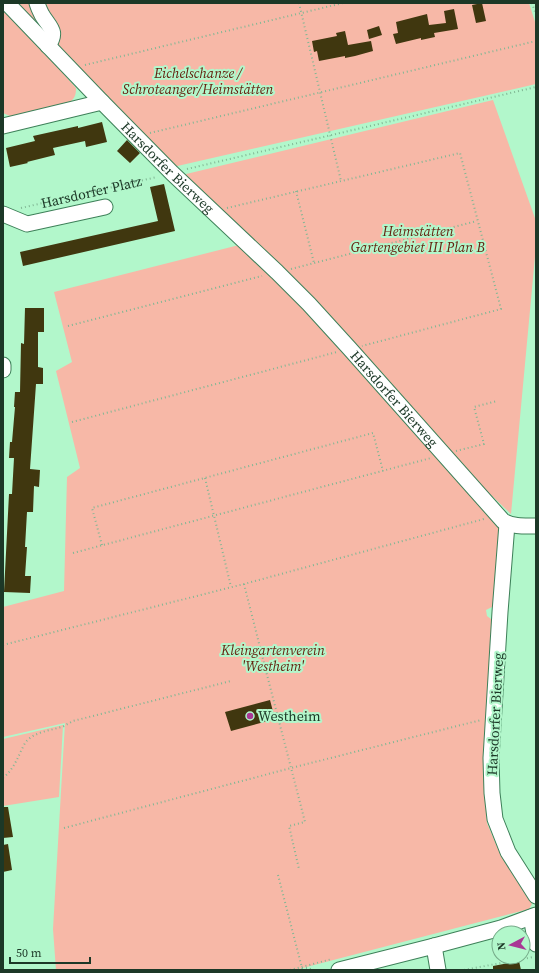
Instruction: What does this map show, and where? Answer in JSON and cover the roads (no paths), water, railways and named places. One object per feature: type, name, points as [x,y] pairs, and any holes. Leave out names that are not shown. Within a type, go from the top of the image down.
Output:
[{"type":"street","name":"Harsdorfer Bierweg","points":[[8,3],[172,173],[309,304],[503,519],[500,612],[491,758],[492,793],[495,819],[508,852],[536,896]]},
{"type":"street","points":[[37,3],[41,14],[50,26],[53,33],[53,39],[48,46]]},
{"type":"street","points":[[3,126],[102,102]]},
{"type":"street","points":[[3,214],[26,224],[105,207]]},
{"type":"street","points":[[503,519],[515,525],[536,526]]},
{"type":"street","points":[[335,965],[434,946],[501,928],[534,916],[536,944]]},
{"type":"street","points":[[434,946],[438,970]]},
{"type":"place","name":"Westheim","points":[[250,716]]},
{"type":"park label","name":"Eichelschanze / Schroteanger/Heimstätten","points":[[198,82]]},
{"type":"park label","name":"Heimstätten Gartengebiet III Plan B","points":[[418,240]]},
{"type":"park label","name":"Kleingartenverein 'Westheim'","points":[[273,658]]}]
